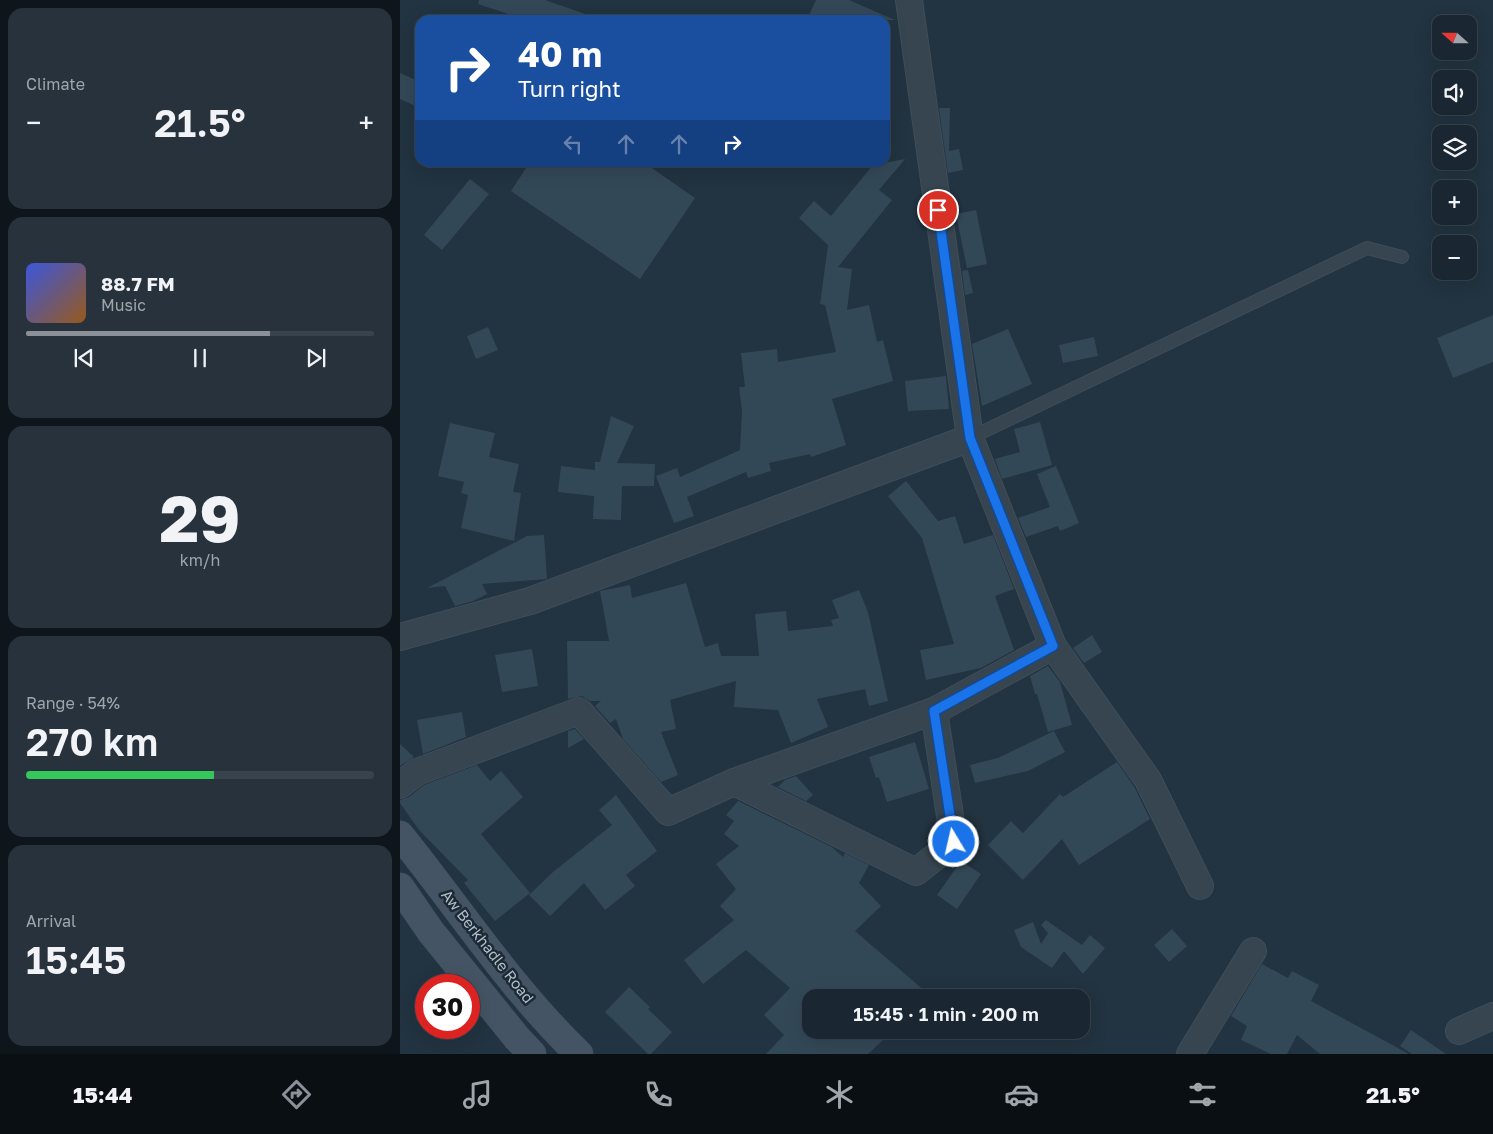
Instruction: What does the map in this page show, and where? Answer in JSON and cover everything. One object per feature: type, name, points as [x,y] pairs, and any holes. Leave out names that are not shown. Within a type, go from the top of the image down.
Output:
[{"type":"main road","name":"Aw Berkhadle Road","points":[[400,835],[428,869],[508,976],[579,1054]]},
{"type":"main road","points":[[400,887],[431,932],[532,1054]]},
{"type":"street","points":[[909,0],[970,438],[1053,646],[1148,780],[1200,886]]},
{"type":"street","points":[[400,637],[530,601],[970,438]]},
{"type":"street","points":[[400,785],[417,772],[579,710],[668,812],[734,782],[934,711],[1053,646]]},
{"type":"street","points":[[734,782],[916,872],[954,842],[934,711]]},
{"type":"street","points":[[1190,1054],[1253,951]]},
{"type":"street","points":[[1459,1031],[1493,1016]]},
{"type":"lane","points":[[970,438],[1367,248],[1402,257]]},
{"type":"building","points":[[479,0],[545,0],[588,15],[512,15],[478,4]]},
{"type":"building","points":[[816,0],[849,0],[884,15],[809,15]]},
{"type":"building","points":[[400,73],[415,80],[415,106],[400,99]]},
{"type":"building","points":[[939,108],[950,108],[949,151],[959,149],[963,170],[948,174]]},
{"type":"building","points":[[905,159],[879,190],[892,200],[838,267],[852,269],[847,310],[869,305],[877,342],[883,340],[893,381],[832,399],[846,445],[811,457],[810,454],[769,463],[771,471],[748,478],[746,472],[687,497],[694,516],[674,523],[656,476],[677,468],[680,477],[740,450],[742,411],[739,387],[745,387],[741,353],[777,349],[778,362],[836,352],[825,305],[820,304],[828,245],[799,218],[814,201],[831,216],[871,167],[890,167],[890,162]]},
{"type":"building","points":[[527,167],[650,167],[695,198],[640,279],[511,191]]},
{"type":"building","points":[[470,179],[489,194],[442,250],[424,235]]},
{"type":"building","points":[[976,210],[987,264],[967,268],[956,214]]},
{"type":"building","points":[[968,270],[973,293],[965,295],[962,271]]},
{"type":"building","points":[[1493,315],[1493,362],[1453,378],[1437,338]]},
{"type":"building","points":[[488,327],[498,350],[476,359],[467,336]]},
{"type":"building","points":[[1008,329],[1032,384],[982,406],[972,344]]},
{"type":"building","points":[[1094,337],[1098,356],[1063,363],[1059,345]]},
{"type":"building","points":[[946,376],[949,409],[908,411],[905,381]]},
{"type":"building","points":[[611,416],[634,426],[617,463],[655,464],[654,486],[622,486],[621,520],[593,519],[594,496],[558,492],[561,466],[595,470],[595,462],[600,462]]},
{"type":"building","points":[[1040,422],[1052,465],[1002,479],[995,459],[1020,452],[1014,429]]},
{"type":"building","points":[[450,423],[495,433],[489,457],[519,464],[513,492],[521,493],[514,541],[461,528],[468,495],[461,493],[464,482],[438,476]]},
{"type":"building","points":[[1056,466],[1079,523],[1060,531],[1058,526],[1026,537],[1018,518],[1050,507],[1037,474]]},
{"type":"building","points":[[906,481],[938,521],[955,516],[964,544],[993,535],[1014,589],[995,596],[1014,650],[981,668],[926,680],[920,650],[954,644],[922,538],[888,496]]},
{"type":"building","points":[[544,535],[547,579],[482,584],[487,594],[473,601],[455,606],[445,586],[427,588],[527,536]]},
{"type":"building","points":[[686,583],[705,647],[718,643],[721,656],[759,656],[755,614],[786,611],[788,631],[833,626],[831,620],[839,618],[832,600],[859,590],[868,612],[888,701],[869,706],[865,689],[817,699],[828,727],[791,743],[778,710],[734,707],[736,681],[670,700],[676,729],[661,732],[678,775],[661,782],[623,739],[616,719],[610,723],[595,706],[601,701],[590,701],[582,696],[568,699],[567,641],[609,641],[600,591],[630,585],[632,598]]},
{"type":"building","points":[[1092,635],[1102,652],[1084,663],[1073,648]]},
{"type":"building","points":[[532,649],[538,686],[502,692],[495,655]]},
{"type":"building","points":[[1048,666],[1060,682],[1072,725],[1048,732],[1030,676]]},
{"type":"building","points":[[462,712],[466,737],[423,754],[417,720]]},
{"type":"building","points":[[575,729],[584,739],[568,748],[568,731]]},
{"type":"building","points":[[1054,731],[1065,752],[1028,771],[975,783],[970,765],[998,758]]},
{"type":"building","points":[[915,742],[929,789],[887,802],[879,777],[876,778],[869,757]]},
{"type":"building","points":[[400,744],[414,757],[400,766]]},
{"type":"building","points":[[1117,762],[1135,788],[1150,819],[1079,865],[1062,839],[1023,880],[988,845],[1011,821],[1023,833],[1060,794],[1063,797]]},
{"type":"building","points":[[477,765],[490,781],[501,771],[523,797],[481,834],[530,893],[495,921],[464,883],[468,880],[419,830],[400,803],[400,800],[409,797],[424,785]]},
{"type":"building","points":[[796,776],[813,795],[806,801],[778,787],[785,780]]},
{"type":"building","points":[[616,795],[657,851],[626,875],[635,886],[605,910],[584,883],[550,916],[529,895],[553,872],[612,825],[599,810]]},
{"type":"building","points":[[738,801],[832,847],[843,857],[845,853],[869,865],[859,883],[881,906],[855,931],[923,989],[802,989],[802,1039],[884,1039],[868,1054],[766,1054],[784,1035],[764,1015],[790,988],[746,950],[703,984],[684,960],[734,920],[720,906],[736,889],[716,864],[739,846],[724,834],[734,821],[726,815]]},
{"type":"building","points":[[961,861],[981,874],[957,909],[937,895]]},
{"type":"building","points":[[1046,920],[1082,945],[1090,935],[1105,948],[1083,974],[1064,951],[1052,968],[1021,947],[1014,930],[1033,922],[1041,944],[1048,933],[1041,925]]},
{"type":"building","points":[[1172,929],[1187,946],[1169,962],[1154,945]]},
{"type":"building","points":[[1262,964],[1288,978],[1292,971],[1319,985],[1311,1001],[1409,1054],[1320,1054],[1297,1035],[1287,1054],[1271,1054],[1241,1040],[1247,1026],[1231,1016]]},
{"type":"building","points":[[629,987],[672,1032],[651,1054],[648,1054],[605,1012]]},
{"type":"building","points":[[1411,1030],[1446,1054],[1412,1054],[1400,1046]]},
{"type":"route","points":[[938,210],[970,438],[1053,646],[934,711],[954,842]]}]
